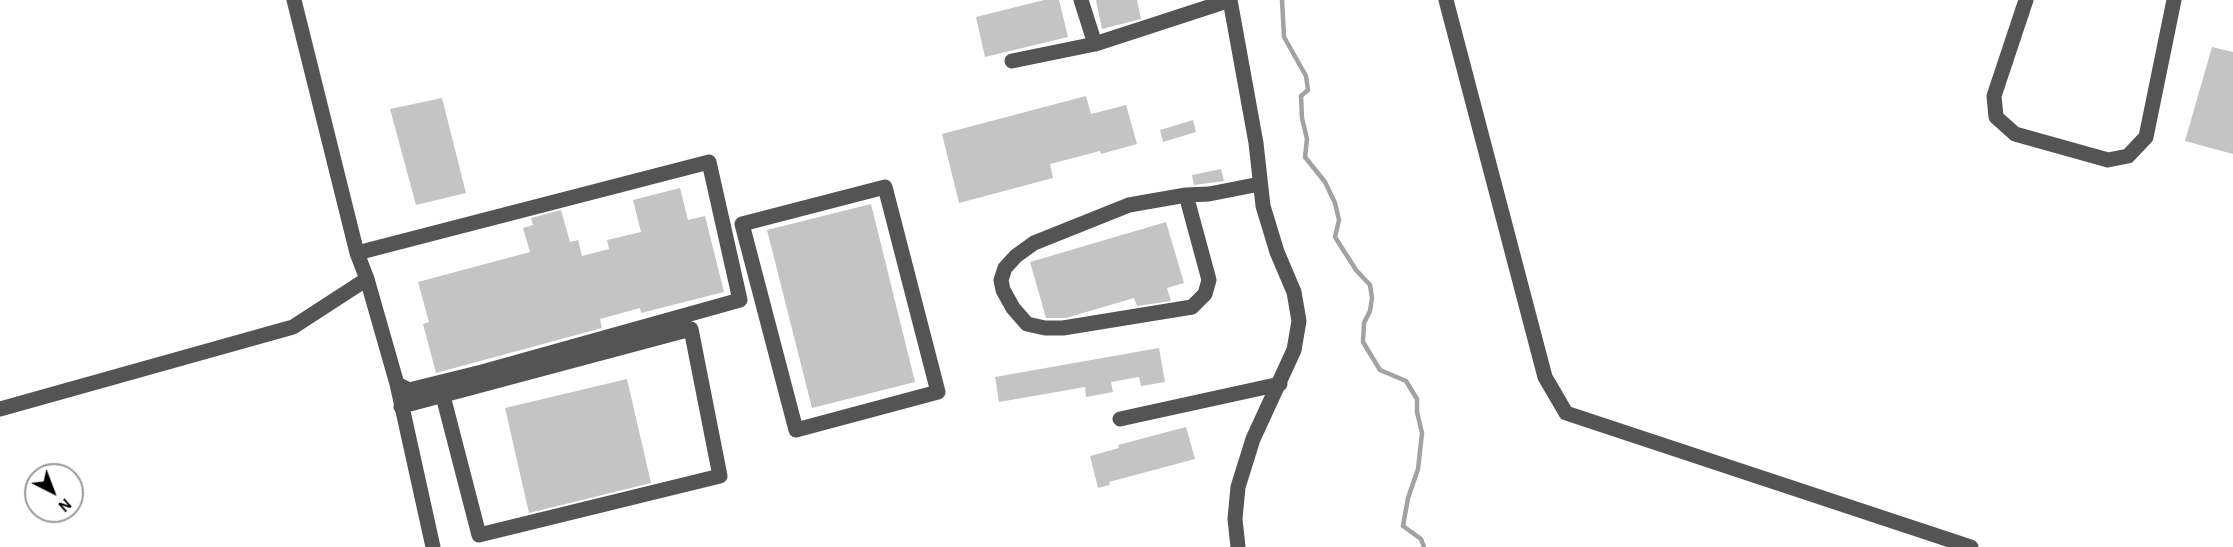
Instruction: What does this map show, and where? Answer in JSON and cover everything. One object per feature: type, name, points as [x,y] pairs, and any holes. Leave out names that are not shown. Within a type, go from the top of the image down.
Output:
[{"type":"street","points":[[294,0],[357,253],[367,279],[399,396],[433,547]]},
{"type":"street","points":[[1080,0],[1095,44]]},
{"type":"street","points":[[1012,60],[1095,44],[1230,0],[1256,143],[1263,206],[1277,252],[1294,292],[1299,321],[1294,350],[1281,384],[1253,439],[1238,487],[1234,519],[1238,547]]},
{"type":"street","points":[[1446,0],[1545,377],[1566,413],[1971,547]]},
{"type":"street","points":[[2026,0],[1994,96],[1996,117],[2015,134],[2108,160],[2128,156],[2146,137],[2174,0]]},
{"type":"street","points":[[357,253],[709,162],[740,300],[409,390],[399,396]]},
{"type":"street","points":[[1185,195],[1209,280],[1205,294],[1192,307],[1063,328],[1045,328],[1028,324],[1013,308],[1003,290],[1001,280],[1005,268],[1016,256],[1034,243],[1130,205],[1185,195],[1209,194],[1260,184]]},
{"type":"street","points":[[885,187],[938,392],[796,430],[762,299],[742,224],[885,187]]},
{"type":"street","points":[[0,409],[293,327],[367,279]]},
{"type":"street","points":[[399,396],[410,396],[762,299]]},
{"type":"street","points":[[399,396],[443,396],[691,329],[720,476],[479,535],[443,396]]},
{"type":"street","points":[[1120,419],[1281,384]]},
{"type":"building","points":[[1044,0],[1059,0],[1068,37],[985,57],[976,17]]},
{"type":"building","points":[[1096,0],[1137,0],[1141,19],[1102,29]]},
{"type":"building","points":[[2212,47],[2233,52],[2233,154],[2185,141]]},
{"type":"building","points":[[1086,96],[1091,114],[1126,105],[1137,144],[1050,164],[1053,178],[959,203],[942,134]]},
{"type":"building","points":[[442,98],[466,193],[416,205],[390,109]]},
{"type":"building","points":[[1193,120],[1196,132],[1163,142],[1160,130]]},
{"type":"building","points":[[1221,169],[1224,181],[1194,185],[1192,175]]},
{"type":"building","points":[[680,188],[688,220],[705,216],[724,292],[641,313],[640,308],[600,319],[602,328],[436,373],[423,324],[429,322],[418,282],[530,252],[523,228],[533,225],[531,218],[561,210],[570,242],[578,240],[582,256],[609,249],[607,240],[641,232],[633,200]]},
{"type":"building","points":[[871,204],[915,382],[812,408],[767,230]]},
{"type":"building","points":[[1166,222],[1184,283],[1167,288],[1171,301],[1137,306],[1134,298],[1066,318],[1046,318],[1030,262]]},
{"type":"building","points":[[1159,348],[1165,382],[1141,386],[1139,377],[1111,382],[1113,392],[1086,397],[1085,387],[999,402],[995,377]]},
{"type":"building","points":[[627,379],[651,483],[529,513],[505,408]]},
{"type":"building","points":[[1186,427],[1195,459],[1109,482],[1110,485],[1098,488],[1090,456],[1119,448],[1118,445]]},
{"type":"waterway","points":[[1282,0],[1284,37],[1306,76],[1308,90],[1301,96],[1302,118],[1307,139],[1305,157],[1325,182],[1335,203],[1339,220],[1335,237],[1356,270],[1370,285],[1372,298],[1370,311],[1364,323],[1363,342],[1380,370],[1406,381],[1417,399],[1417,412],[1422,433],[1418,469],[1408,498],[1403,526],[1421,539],[1424,547]]}]
